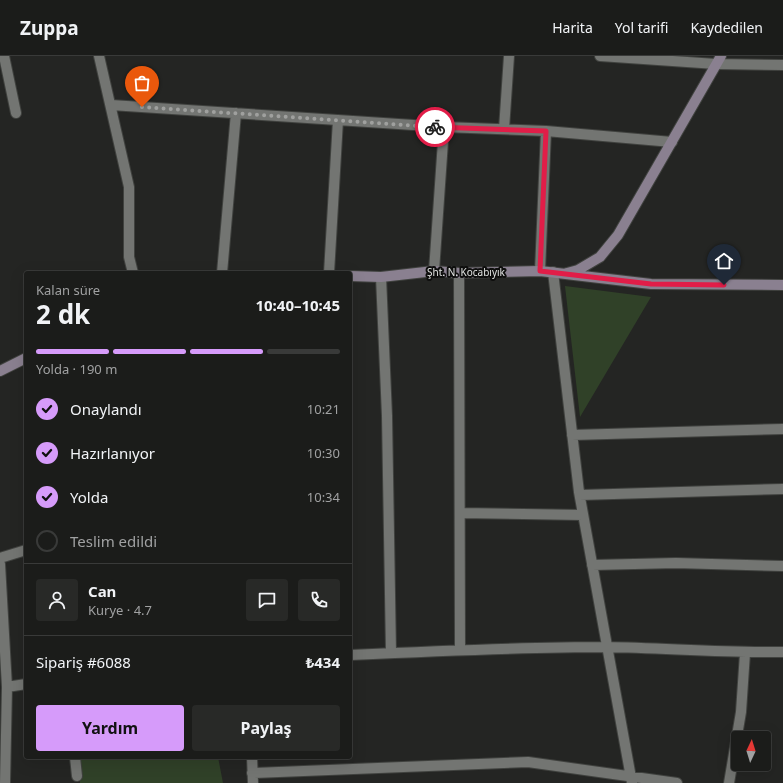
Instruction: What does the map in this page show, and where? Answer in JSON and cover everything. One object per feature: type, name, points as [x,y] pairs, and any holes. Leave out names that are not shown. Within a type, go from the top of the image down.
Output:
[{"type":"street","points":[[4,56],[16,113]]},
{"type":"street","points":[[99,56],[129,187],[129,257],[132,271]]},
{"type":"street","points":[[504,129],[509,56]]},
{"type":"street","points":[[604,56],[718,60],[783,65]]},
{"type":"street","points":[[631,780],[580,496],[553,272],[568,273],[578,270],[600,257],[618,235],[718,60]]},
{"type":"street","points":[[111,105],[444,127],[546,131],[672,142]]},
{"type":"street","points":[[222,271],[236,113]]},
{"type":"street","points":[[329,271],[338,120]]},
{"type":"street","points":[[434,271],[444,127]]},
{"type":"street","points":[[540,271],[546,131]]},
{"type":"street","name":"Şht. N. Kocabıyık","points":[[352,276],[381,277],[434,271],[540,271],[651,284],[783,285]]},
{"type":"street","points":[[459,272],[460,650]]},
{"type":"street","points":[[381,277],[387,416],[391,653]]},
{"type":"street","points":[[0,371],[24,359]]},
{"type":"street","points":[[572,435],[783,429]]},
{"type":"street","points":[[580,496],[783,489]]},
{"type":"street","points":[[460,513],[583,515]]},
{"type":"street","points":[[0,558],[24,551]]},
{"type":"street","points":[[592,565],[676,563],[783,566]]},
{"type":"street","points":[[0,564],[3,678],[6,687],[5,783]]},
{"type":"street","points":[[352,655],[460,650],[608,648],[745,653],[783,652]]},
{"type":"street","points":[[729,783],[741,712],[745,653]]},
{"type":"street","points":[[6,687],[24,684]]},
{"type":"street","points":[[75,759],[77,776]]},
{"type":"street","points":[[252,759],[253,778],[528,762],[631,780],[677,783]]},
{"type":"green space","points":[[565,286],[651,297],[580,417]]},
{"type":"green space","points":[[80,759],[218,759],[223,783],[80,783]]},
{"type":"way so far","points":[[142,107],[435,127]]},
{"type":"route","points":[[435,127],[546,131],[540,271],[651,284],[724,285]]}]
